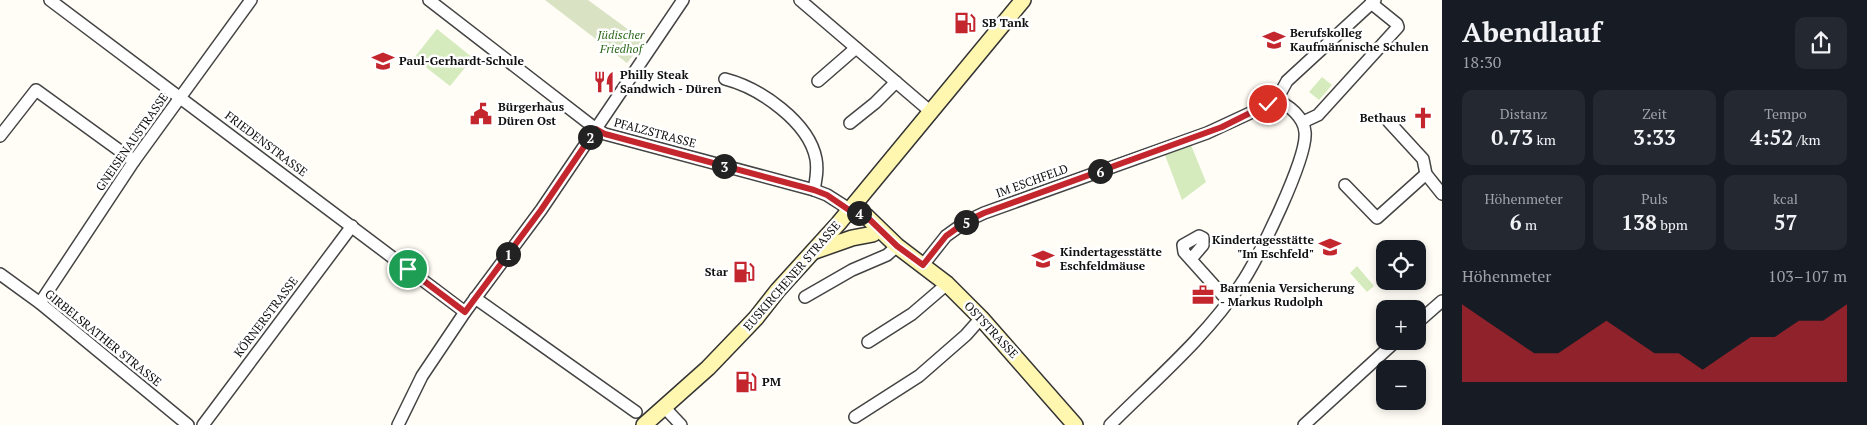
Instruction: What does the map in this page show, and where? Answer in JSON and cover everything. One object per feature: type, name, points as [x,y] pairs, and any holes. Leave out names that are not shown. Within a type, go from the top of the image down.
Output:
[{"type":"street","name":"FRIEDENSTRASSE","points":[[50,0],[465,312]]},
{"type":"street","name":"GNEISENAUSTRASSE","points":[[40,303],[134,161],[251,0]]},
{"type":"street","name":"PFALZSTRASSE","points":[[429,0],[442,4],[596,129],[605,134],[814,190],[827,195],[849,210]]},
{"type":"street","points":[[398,425],[422,376],[475,298],[541,210],[683,0]]},
{"type":"street","points":[[800,0],[931,112]]},
{"type":"street","name":"EUSKIRCHENER STRASSE","points":[[640,419],[664,407],[732,344],[849,210],[1023,0]]},
{"type":"street","points":[[1110,425],[1196,340],[1241,284],[1260,252],[1297,169],[1306,141],[1303,122],[1287,105],[1276,101],[1286,80],[1373,2],[1398,27],[1318,115],[1303,122]]},
{"type":"street","points":[[818,81],[856,48]]},
{"type":"street","points":[[725,79],[750,89],[771,101],[801,128],[811,144],[816,158],[818,172],[814,190]]},
{"type":"street","points":[[850,123],[875,103],[896,82]]},
{"type":"street","points":[[0,136],[36,90],[134,161]]},
{"type":"street","name":"IM ESCHFELD","points":[[923,265],[946,236],[967,221],[984,213],[1222,127],[1276,101]]},
{"type":"street","points":[[1389,122],[1423,159],[1426,174],[1442,194]]},
{"type":"street","points":[[1345,185],[1378,218],[1426,174]]},
{"type":"street","name":"OSTSTRASSE","points":[[849,210],[858,225],[897,246]]},
{"type":"street","name":"OSTSTRASSE","points":[[849,210],[866,216],[897,246],[947,284],[981,318],[1075,425]]},
{"type":"street","name":"KÖRNERSTRASSE","points":[[203,425],[352,226]]},
{"type":"street","points":[[813,251],[852,238],[873,234]]},
{"type":"street","points":[[805,297],[852,270],[887,255],[897,246]]},
{"type":"street","points":[[1191,259],[1228,301]]},
{"type":"street","name":"GIRBELSRATHER STRASSE","points":[[0,274],[40,303],[188,425]]},
{"type":"street","points":[[868,342],[912,314],[947,284]]},
{"type":"street","points":[[475,298],[640,419]]},
{"type":"street","points":[[1426,315],[1441,301]]},
{"type":"street","points":[[855,417],[919,376],[966,335],[981,318]]},
{"type":"street","points":[[1304,425],[1386,350]]},
{"type":"street","points":[[664,407],[681,425]]},
{"type":"green space","name":"Jüdischer Friedhof","points":[[545,0],[588,0],[644,41],[627,63]]},
{"type":"green space","points":[[437,29],[473,58],[450,86],[414,58]]},
{"type":"green space","points":[[1322,77],[1332,85],[1319,100],[1309,92]]},
{"type":"green space","points":[[1191,145],[1206,182],[1182,200],[1165,155]]},
{"type":"green space","points":[[1357,266],[1374,286],[1367,292],[1350,273]]},
{"type":"place","name":"SB Tank","points":[[965,23]]},
{"type":"place","name":"Berufskolleg Kaufmännische Schulen","points":[[1274,40]]},
{"type":"place","name":"Paul-Gerhardt-Schule","points":[[383,61]]},
{"type":"place","name":"Philly Steak Sandwich - Düren","points":[[604,82]]},
{"type":"place","name":"Bürgerhaus Düren Ost","points":[[481,114]]},
{"type":"place","name":"Bethaus","points":[[1423,118]]},
{"type":"place","name":"Kindertagesstätte \"Im Eschfeld\"","points":[[1330,247]]},
{"type":"place","name":"Kindertagesstätte Eschfeldmäuse","points":[[1043,259]]},
{"type":"place","name":"Star","points":[[744,272]]},
{"type":"place","name":"Barmenia Versicherung - Markus Rudolph","points":[[1203,295]]},
{"type":"place","name":"PM","points":[[746,382]]},
{"type":"route","points":[[408,269],[465,312],[541,210],[596,129],[605,134],[827,195],[849,210],[866,216],[897,246],[923,265],[946,236],[967,221],[984,213],[1207,133],[1268,104]]}]
